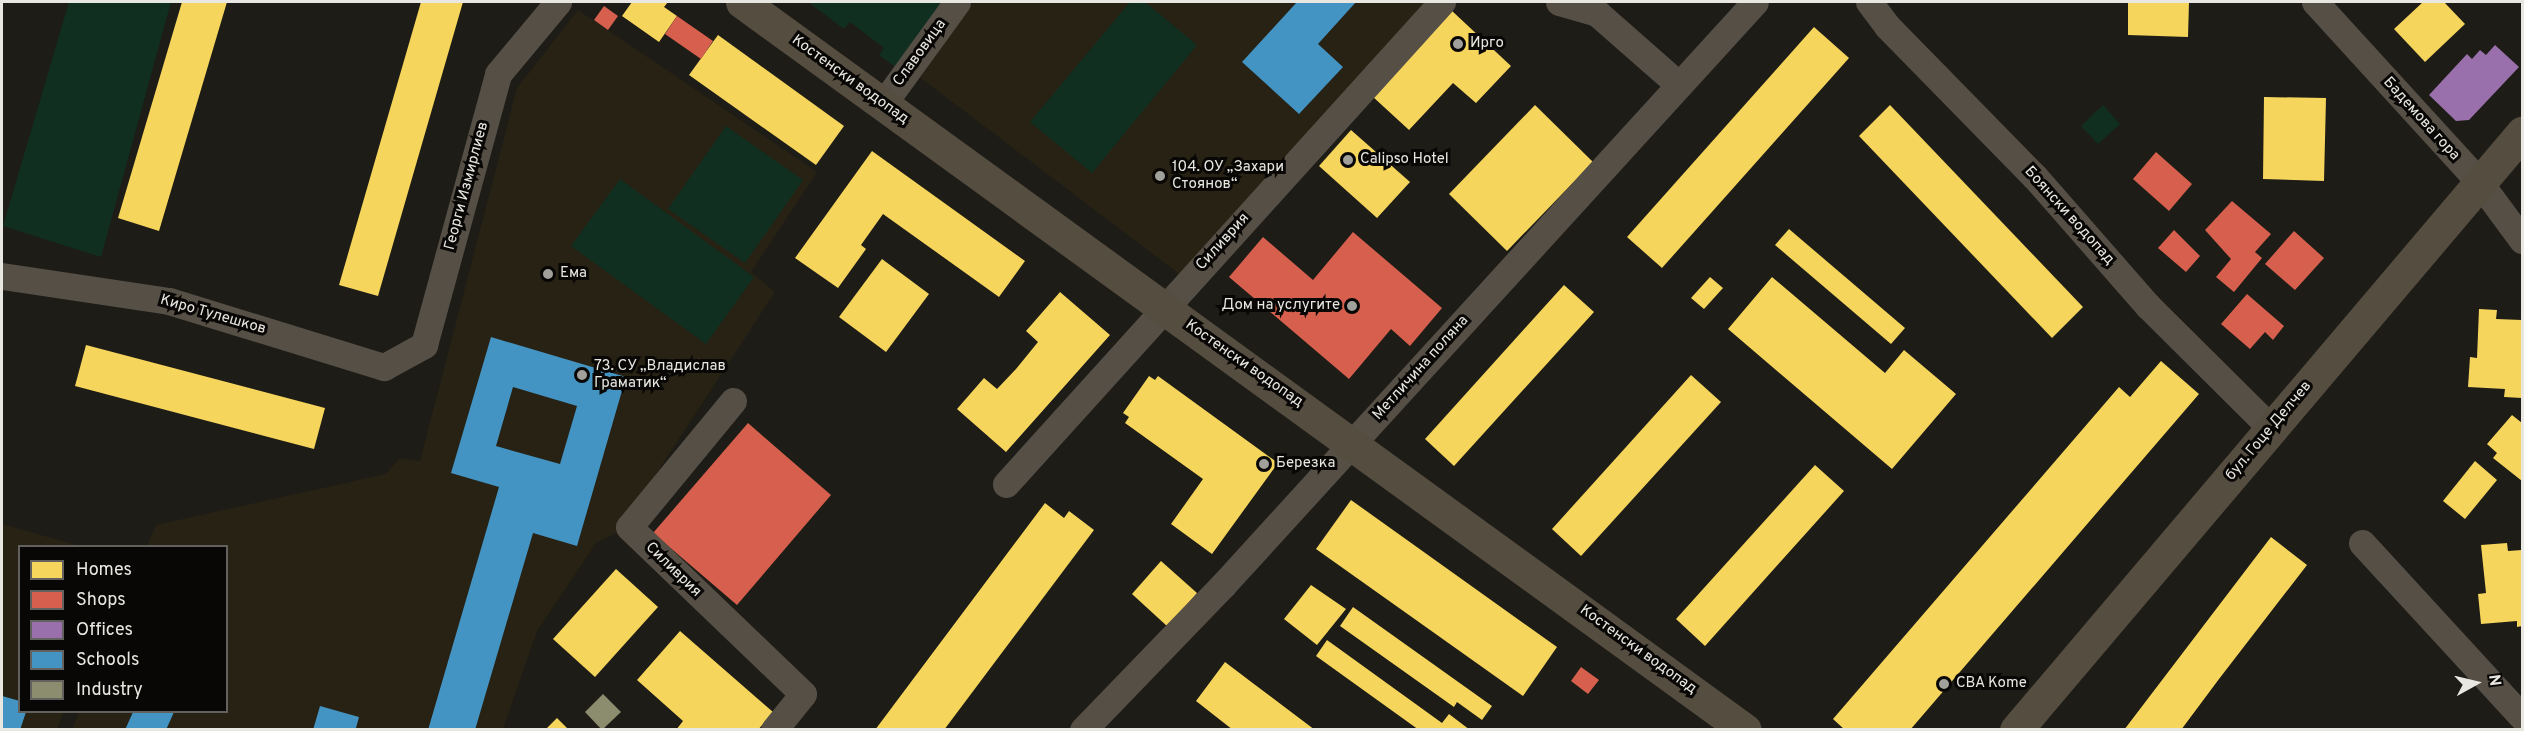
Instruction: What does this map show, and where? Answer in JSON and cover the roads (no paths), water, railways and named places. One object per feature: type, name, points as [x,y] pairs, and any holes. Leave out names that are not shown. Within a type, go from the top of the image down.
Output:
[{"type":"street","name":"Георги Измирлиев","points":[[384,367],[424,345],[498,74],[558,2]]},
{"type":"street","name":"Костенски водопад","points":[[742,2],[1164,308],[1354,442],[1745,729]]},
{"type":"street","name":"Славовица","points":[[883,104],[957,2]]},
{"type":"street","name":"Силиврия","points":[[1006,484],[1442,2]]},
{"type":"street","points":[[1559,2],[1597,13],[1679,85]]},
{"type":"street","name":"Метличина поляна","points":[[1083,729],[1223,585],[1755,2]]},
{"type":"street","name":"Боянски водопад","points":[[1869,2],[1887,26],[2035,177],[2148,306],[2271,428]]},
{"type":"street","name":"Бадемова гора","points":[[2315,2],[2480,183],[2523,240]]},
{"type":"street","name":"бул. Гоце Делчев","points":[[2016,729],[2523,133]]},
{"type":"street","name":"Киро Тулешков","points":[[2,276],[169,301],[384,367]]},
{"type":"street","name":"Силиврия","points":[[733,401],[629,527],[803,694],[774,729]]},
{"type":"street","points":[[2362,543],[2523,717]]},
{"type":"place","name":"Ирго","points":[[1458,44]]},
{"type":"place","name":"Calipso Hotel","points":[[1348,160]]},
{"type":"place","name":"104. ОУ „Захари Стоянов“","points":[[1160,176]]},
{"type":"place","name":"Ема","points":[[548,274]]},
{"type":"place","name":"Дом на услугите","points":[[1352,306]]},
{"type":"place","name":"73. СУ „Владислав Граматик“","points":[[582,375]]},
{"type":"place","name":"Березка","points":[[1264,464]]},
{"type":"place","name":"CBA Kome","points":[[1944,684]]}]
